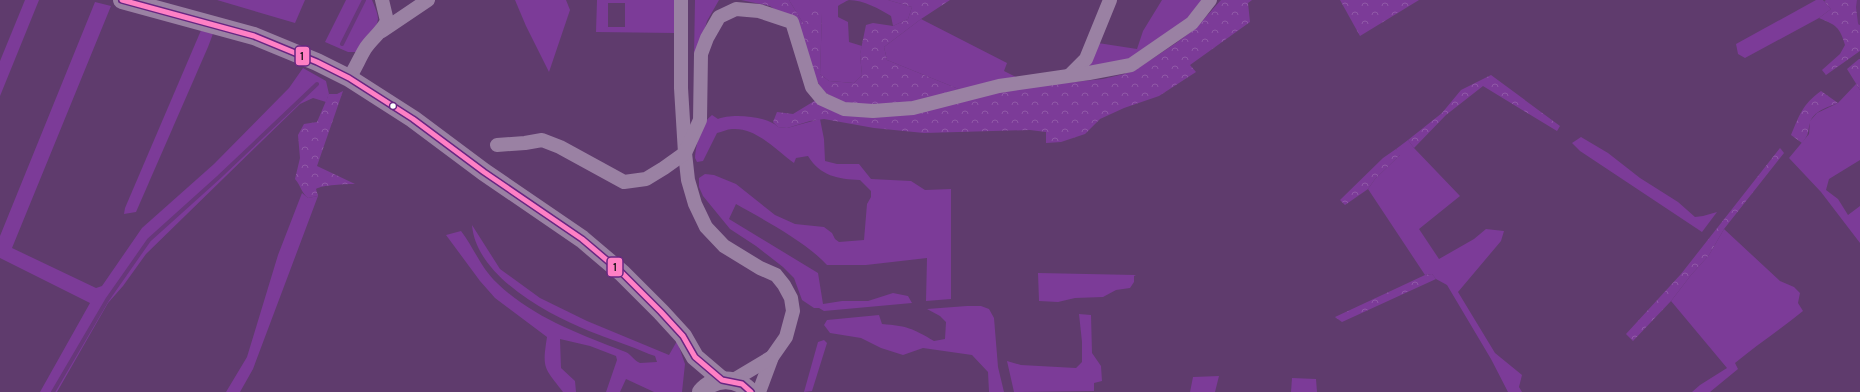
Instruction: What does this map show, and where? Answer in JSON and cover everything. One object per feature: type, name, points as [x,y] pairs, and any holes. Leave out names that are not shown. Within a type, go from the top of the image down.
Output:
[{"type":"street","points":[[122,0],[254,36],[317,62],[349,78],[413,120],[484,172],[582,239],[622,273],[662,312],[683,336],[695,357],[698,392]]},
{"type":"street","points":[[349,78],[359,64],[365,49],[387,22],[382,0]]},
{"type":"street","points":[[378,34],[428,0]]},
{"type":"street","points":[[681,0],[681,88],[685,153],[688,180],[694,204],[706,227],[724,246],[760,268],[776,275],[784,285],[791,298],[793,311],[786,337],[772,358],[758,392]]},
{"type":"street","points":[[1070,75],[1086,59],[1110,0]]},
{"type":"street","points":[[497,145],[542,140],[560,147],[624,182],[646,179],[685,153],[700,120],[701,54],[707,38],[719,16],[736,9],[759,11],[792,22],[812,87],[822,99],[844,109],[873,111],[913,108],[999,86],[1131,65],[1192,23],[1210,0]]},
{"type":"street","points":[[695,357],[728,380],[742,384],[751,392]]},
{"type":"street","points":[[701,392],[713,383],[728,380],[772,358]]},
{"type":"green space","points":[[25,0],[39,0],[0,96],[0,61]]},
{"type":"green space","points":[[217,0],[305,0],[295,23]]},
{"type":"green space","points":[[346,0],[372,0],[377,14],[378,19],[375,28],[357,52],[348,52],[325,42]]},
{"type":"green space","points":[[515,0],[566,0],[570,10],[549,72],[526,26]]},
{"type":"green space","points":[[597,0],[675,0],[676,33],[596,32]],"holes":[[[608,3],[625,3],[625,27],[608,27]]]},
{"type":"green space","points":[[695,0],[719,0],[707,21],[697,55],[694,56]]},
{"type":"green space","points":[[741,0],[789,0],[803,23],[810,18],[812,6],[815,5],[822,13],[820,74],[829,81],[854,83],[862,75],[860,54],[866,25],[873,23],[893,26],[908,19],[912,7],[888,0],[950,0],[921,19],[884,47],[887,60],[961,90],[917,104],[874,107],[843,104],[823,91],[814,76],[792,22],[770,6]]},
{"type":"green space","points":[[789,0],[849,0],[838,6],[838,17],[848,22],[849,42],[862,46],[860,54],[862,75],[854,83],[829,81],[820,74],[822,13],[803,23]]},
{"type":"green space","points":[[855,0],[888,0],[912,7],[908,19],[893,26],[891,16],[866,3]]},
{"type":"green space","points":[[1162,0],[1205,0],[1180,27],[1131,58],[1105,68],[1087,66],[1098,43],[1137,49],[1143,31]]},
{"type":"green space","points":[[1221,0],[1252,0],[1248,3],[1250,22],[1190,65],[1196,72],[1159,96],[1124,108],[1100,119],[1085,134],[1061,142],[1046,143],[1046,132],[1030,130],[924,133],[874,128],[824,119],[810,121],[787,128],[778,127],[773,122],[777,112],[793,114],[816,100],[840,113],[1006,89],[1103,79],[1124,74],[1152,59],[1196,28]]},
{"type":"green space","points":[[1340,0],[1419,0],[1360,36]]},
{"type":"green space","points":[[1816,0],[1823,0],[1831,9],[1819,18],[1745,58],[1738,54],[1736,44]]},
{"type":"green space","points":[[1860,0],[1860,51],[1826,75],[1822,70],[1840,54],[1845,45],[1839,30],[1830,23],[1819,18],[1831,9],[1824,1]]},
{"type":"green space","points":[[95,2],[111,6],[12,248],[96,288],[102,286],[142,228],[214,164],[289,88],[303,68],[326,81],[329,94],[326,102],[313,98],[300,104],[146,254],[123,286],[108,303],[57,392],[40,392],[90,303],[0,258],[0,236]]},
{"type":"green space","points":[[921,19],[1007,63],[1004,71],[1016,77],[961,90],[887,60],[884,47]]},
{"type":"green space","points":[[202,28],[214,31],[208,47],[136,212],[124,214],[125,208]]},
{"type":"green space","points":[[1860,59],[1860,90],[1847,69]]},
{"type":"green space","points":[[1491,75],[1560,126],[1557,131],[1483,86],[1446,115],[1414,148],[1408,140],[1442,113],[1461,90]]},
{"type":"green space","points":[[1856,84],[1860,90],[1860,160],[1829,179],[1826,190],[1838,199],[1848,215],[1860,206],[1860,243],[1821,192],[1789,158],[1809,134],[1810,121],[1817,113],[1838,103]]},
{"type":"green space","points":[[343,91],[317,166],[355,184],[334,185],[319,188],[316,189],[318,196],[308,198],[295,179],[300,158],[298,135],[304,124],[317,122],[329,94],[337,94]]},
{"type":"green space","points":[[1821,91],[1838,103],[1821,110],[1814,115],[1805,140],[1802,143],[1791,135],[1799,116],[1810,101]]},
{"type":"green space","points":[[712,115],[718,119],[731,116],[758,118],[773,123],[778,127],[787,128],[820,119],[824,139],[825,161],[837,164],[859,164],[871,179],[911,181],[925,190],[951,189],[951,299],[926,301],[927,258],[866,265],[827,265],[796,239],[736,204],[729,219],[818,273],[823,304],[842,301],[868,301],[893,293],[908,296],[912,303],[824,311],[819,308],[814,308],[802,300],[794,278],[783,267],[756,246],[730,229],[703,196],[699,187],[699,178],[705,174],[714,175],[736,184],[775,215],[795,224],[824,227],[832,233],[835,239],[839,242],[864,240],[867,204],[871,197],[871,191],[860,180],[844,179],[824,172],[813,163],[808,156],[796,158],[794,163],[765,140],[757,135],[741,129],[730,129],[717,133],[703,161],[697,162],[695,158],[700,134],[705,123]]},
{"type":"green space","points":[[1581,137],[1608,153],[1640,178],[1678,202],[1695,217],[1717,212],[1702,232],[1580,151],[1572,143]]},
{"type":"green space","points":[[1408,140],[1460,196],[1419,229],[1439,259],[1474,239],[1486,229],[1504,231],[1501,241],[1458,292],[1495,353],[1522,375],[1519,387],[1522,392],[1508,392],[1491,359],[1447,285],[1436,279],[1432,274],[1425,275],[1368,189],[1375,179],[1400,155],[1396,149]]},
{"type":"green space","points":[[1780,148],[1784,153],[1724,229],[1709,255],[1671,301],[1633,341],[1626,334],[1681,274]]},
{"type":"green space","points":[[1396,149],[1401,154],[1375,179],[1368,189],[1345,205],[1340,200],[1383,158]]},
{"type":"green space","points":[[302,193],[308,198],[318,196],[253,369],[240,392],[226,392],[247,357],[278,255]]},
{"type":"green space","points":[[472,225],[500,269],[540,298],[587,321],[669,355],[677,341],[685,364],[682,392],[654,392],[626,379],[620,392],[606,392],[617,360],[616,356],[590,346],[560,339],[561,368],[575,381],[576,392],[563,392],[546,367],[545,356],[547,337],[495,298],[480,281],[446,235],[461,231],[491,277],[525,306],[573,331],[626,352],[640,363],[657,362],[655,356],[572,324],[516,291],[486,261],[476,244]]},
{"type":"green space","points":[[1724,229],[1780,281],[1794,287],[1800,293],[1798,303],[1803,311],[1735,363],[1738,369],[1710,392],[1692,392],[1700,385],[1727,368],[1671,301],[1709,255]]},
{"type":"green space","points":[[1038,273],[1136,275],[1134,276],[1134,282],[1130,288],[1116,290],[1103,297],[1075,298],[1058,302],[1039,301]]},
{"type":"green space","points":[[1432,274],[1436,279],[1342,322],[1335,317],[1425,275]]},
{"type":"green space","points":[[981,306],[989,309],[994,318],[998,367],[1004,392],[989,392],[988,372],[972,355],[923,348],[903,355],[881,348],[861,338],[830,333],[824,325],[827,320],[879,315],[882,324],[909,328],[934,341],[945,339],[946,322],[940,316],[927,309]]},
{"type":"green space","points":[[1079,314],[1091,315],[1092,353],[1101,366],[1102,381],[1094,383],[1094,391],[1014,392],[1007,361],[1021,365],[1076,368],[1082,362],[1082,342]]},
{"type":"green space","points":[[824,340],[827,343],[812,391],[804,392],[818,342]]},
{"type":"green space","points":[[1219,376],[1215,392],[1190,392],[1193,377]]},
{"type":"green space","points":[[1292,378],[1316,379],[1317,392],[1291,392]]},
{"type":"waterway","points":[[342,44],[364,0]]},
{"type":"waterway","points":[[1859,0],[1858,7],[1860,23]]},
{"type":"waterway","points":[[53,392],[107,300],[149,240],[219,177],[317,84]]},
{"type":"transit line","name":"1","points":[[122,0],[254,36],[317,62],[349,78],[413,119],[484,172],[582,239],[622,273],[661,312],[683,336],[695,357],[722,380],[742,384],[751,392]]}]
